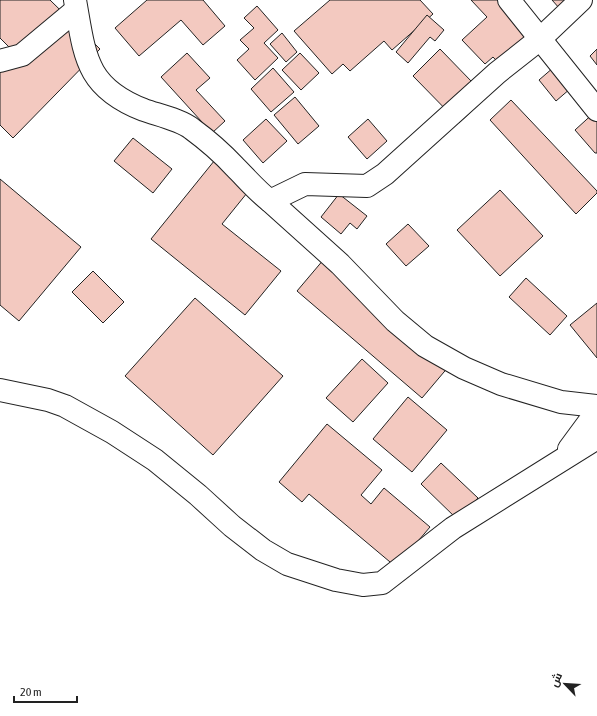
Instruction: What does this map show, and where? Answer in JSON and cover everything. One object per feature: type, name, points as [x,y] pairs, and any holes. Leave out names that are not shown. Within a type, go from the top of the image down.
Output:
[{"type":"street","points":[[509,0],[597,110]]},
{"type":"street","points":[[270,201],[305,184],[367,186],[385,174],[497,73],[540,39],[581,0]]},
{"type":"street","points":[[0,61],[22,55],[75,5]]},
{"type":"street","points":[[75,5],[84,48],[94,73],[100,83],[131,105],[190,127],[235,167],[257,190],[340,264],[395,321],[425,346],[464,368],[501,384],[561,402],[597,406]]},
{"type":"street","points":[[0,390],[48,400],[65,406],[112,432],[155,460],[198,495],[232,526],[263,550],[287,564],[336,580],[363,585],[382,583],[454,528],[597,438]]},
{"type":"street","points":[[555,465],[578,439],[597,411]]},
{"type":"building","points":[[0,0],[50,0],[100,49],[13,138],[0,125],[0,63],[12,50],[0,38]]},
{"type":"building","points":[[147,0],[203,0],[225,26],[203,45],[181,20],[139,56],[115,28]]},
{"type":"building","points":[[330,0],[420,0],[433,14],[392,50],[384,41],[350,71],[343,64],[332,74],[294,31]]},
{"type":"building","points":[[471,0],[508,0],[539,47],[510,75],[493,57],[485,64],[462,40],[487,17]]},
{"type":"building","points":[[552,0],[570,0],[560,9]]},
{"type":"building","points":[[257,6],[278,30],[264,43],[278,58],[255,80],[237,60],[249,49],[240,40],[254,28],[244,18]]},
{"type":"building","points":[[427,15],[444,30],[435,41],[430,37],[408,63],[396,52]]},
{"type":"building","points":[[282,33],[297,52],[286,62],[270,44]]},
{"type":"building","points":[[440,49],[472,82],[482,101],[459,123],[413,76]]},
{"type":"building","points":[[597,49],[597,65],[590,56]]},
{"type":"building","points":[[187,53],[210,78],[196,90],[225,121],[212,133],[161,77]]},
{"type":"building","points":[[300,53],[319,73],[301,90],[282,70]]},
{"type":"building","points":[[561,61],[578,82],[556,101],[539,80]]},
{"type":"building","points":[[273,68],[294,92],[271,112],[251,89]]},
{"type":"building","points":[[295,97],[319,126],[298,144],[274,115]]},
{"type":"building","points":[[511,100],[597,191],[597,193],[576,214],[490,120]]},
{"type":"building","points":[[597,110],[597,153],[595,153],[575,130]]},
{"type":"building","points":[[266,119],[287,141],[263,163],[243,140]]},
{"type":"building","points":[[368,119],[387,141],[367,159],[348,137]]},
{"type":"building","points":[[133,138],[172,169],[153,193],[114,161]]},
{"type":"building","points":[[223,150],[247,193],[222,224],[281,271],[245,315],[151,239]]},
{"type":"building","points":[[0,179],[81,247],[19,321],[0,305]]},
{"type":"building","points":[[500,190],[543,236],[500,276],[457,230]]},
{"type":"building","points":[[339,194],[367,216],[357,229],[350,223],[341,234],[321,217]]},
{"type":"building","points":[[408,224],[429,246],[406,266],[386,244]]},
{"type":"building","points":[[330,252],[455,359],[422,398],[297,291]]},
{"type":"building","points":[[93,271],[124,302],[103,323],[72,292]]},
{"type":"building","points":[[526,278],[567,316],[550,335],[509,297]]},
{"type":"building","points":[[195,298],[283,376],[213,455],[125,376]]},
{"type":"building","points":[[597,303],[597,358],[570,325]]},
{"type":"building","points":[[362,359],[388,383],[353,422],[326,398]]},
{"type":"building","points":[[408,397],[447,430],[412,472],[373,439]]},
{"type":"building","points":[[327,424],[382,470],[361,495],[371,504],[384,488],[430,527],[396,567],[309,494],[302,502],[279,482]]},
{"type":"building","points":[[441,463],[478,498],[457,519],[421,484]]}]
